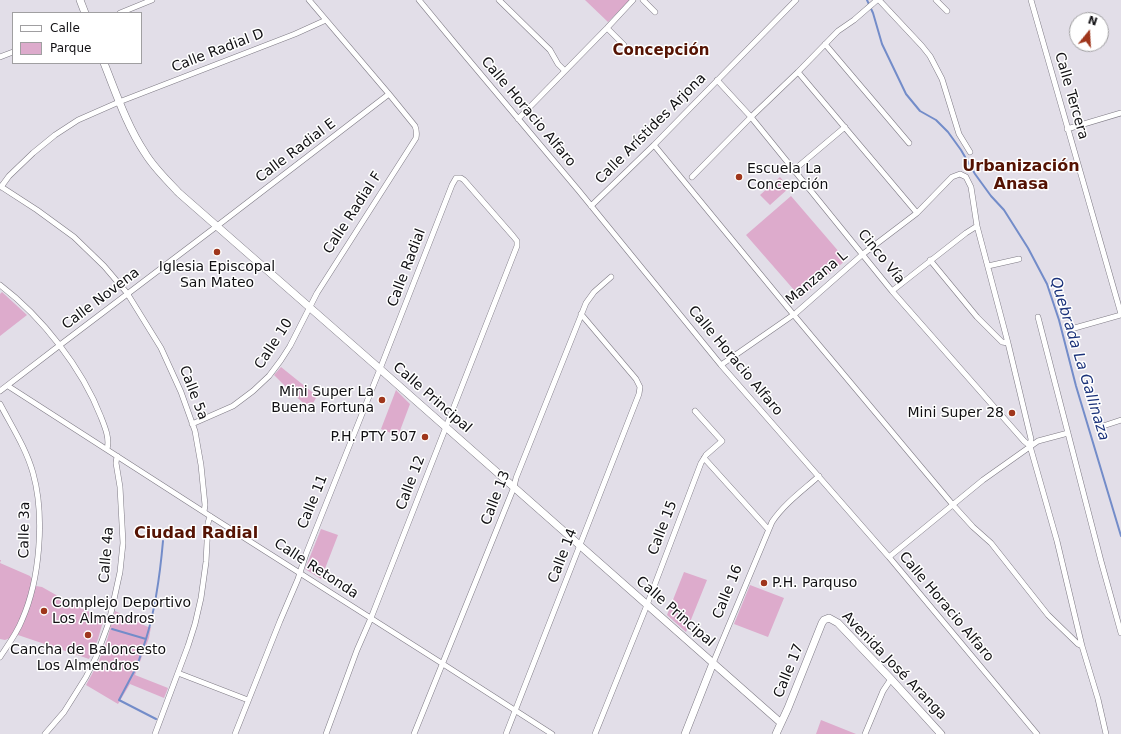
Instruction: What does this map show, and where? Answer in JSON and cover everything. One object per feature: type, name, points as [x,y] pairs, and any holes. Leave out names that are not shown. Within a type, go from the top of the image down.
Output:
[{"type":"street","points":[[80,0],[85,12]]},
{"type":"street","points":[[122,12],[152,0]]},
{"type":"street","points":[[309,0],[390,94]]},
{"type":"street","name":"Calle Horacio Alfaro","points":[[419,0],[721,365],[819,476],[1037,734]]},
{"type":"street","points":[[499,0],[550,50],[558,64],[565,71]]},
{"type":"street","points":[[518,119],[633,0]]},
{"type":"street","points":[[643,0],[655,12]]},
{"type":"street","name":"Calle Arístides Arjona","points":[[591,206],[654,145],[796,0]]},
{"type":"street","points":[[936,0],[947,11]]},
{"type":"street","name":"Calle Tercera","points":[[1032,0],[1121,314]]},
{"type":"street","points":[[692,177],[750,117],[798,72],[838,31],[877,1],[930,56],[942,79],[959,134],[970,152]]},
{"type":"street","name":"Calle Radial D","points":[[1,186],[9,176],[33,153],[55,135],[78,120],[119,102],[295,34],[326,20]]},
{"type":"street","points":[[607,28],[624,45]]},
{"type":"street","points":[[825,44],[909,143]]},
{"type":"street","points":[[0,57],[12,52]]},
{"type":"street","name":"Calle Principal","points":[[104,64],[119,102],[144,153],[179,193],[781,723]]},
{"type":"street","points":[[798,72],[917,213]]},
{"type":"street","name":"Cinco Vía","points":[[717,80],[794,170],[892,291],[1030,446]]},
{"type":"street","name":"Calle Radial F","points":[[310,308],[317,293],[416,138],[416,126],[390,94]]},
{"type":"street","name":"Calle Radial E","points":[[217,226],[390,94]]},
{"type":"street","points":[[1068,129],[1121,113]]},
{"type":"street","points":[[794,170],[844,127]]},
{"type":"street","points":[[654,145],[796,312],[953,505],[973,527],[991,543],[1048,615],[1078,644],[1082,646]]},
{"type":"street","name":"Manzana L","points":[[721,365],[796,312],[863,254],[917,213],[952,177],[960,174],[966,177],[971,187],[977,226]]},
{"type":"street","name":"Calle Radial","points":[[380,369],[455,180],[458,178],[464,180],[516,241]]},
{"type":"street","name":"Calle 5a","points":[[1,186],[74,237],[104,266],[127,293],[161,348],[181,392],[195,431],[201,465],[205,505],[204,512]]},
{"type":"street","name":"Calle Novena","points":[[0,391],[217,226]]},
{"type":"street","points":[[892,291],[966,232],[977,226],[1008,343],[1031,439],[1030,446],[1058,542],[1082,646],[1098,699],[1106,734]]},
{"type":"street","name":"Calle 12","points":[[326,734],[357,650],[371,618],[517,246],[516,241]]},
{"type":"street","points":[[988,266],[1019,259]]},
{"type":"street","points":[[930,260],[977,317],[1002,342],[1008,343]]},
{"type":"street","name":"Calle 13","points":[[414,734],[514,487],[516,478],[581,314],[589,298],[611,277]]},
{"type":"street","points":[[0,285],[25,307],[60,345],[84,382],[99,412],[105,429],[108,442],[107,450]]},
{"type":"street","name":"Calle 10","points":[[192,424],[232,406],[253,391],[269,376],[284,356],[310,308]]},
{"type":"street","name":"Calle 14","points":[[506,734],[640,394],[640,387],[636,379],[581,314]]},
{"type":"street","points":[[1071,329],[1121,314]]},
{"type":"street","points":[[1038,317],[1101,562],[1121,633]]},
{"type":"street","name":"Calle 11","points":[[235,734],[298,579],[306,554],[380,369]]},
{"type":"street","name":"Calle Retonda","points":[[8,386],[552,734]]},
{"type":"street","name":"Calle 3a","points":[[0,404],[24,448],[33,474],[40,526],[37,565],[30,600],[22,621],[0,657]]},
{"type":"street","name":"Calle 15","points":[[595,734],[704,458],[722,441],[696,410]]},
{"type":"street","points":[[1100,427],[1121,420]]},
{"type":"street","points":[[889,558],[984,480],[1030,446],[1042,439],[1068,433]]},
{"type":"street","name":"Calle 4a","points":[[45,734],[64,712],[86,677],[101,645],[109,622],[120,572],[123,543],[120,487],[116,463],[117,456]]},
{"type":"street","points":[[704,458],[768,529]]},
{"type":"street","name":"Calle 16","points":[[685,734],[768,529],[778,512],[819,476]]},
{"type":"street","points":[[155,734],[195,624],[206,562],[208,523],[210,516]]},
{"type":"street","name":"Avenida José Aranga","points":[[826,618],[832,619],[838,623],[941,734]]},
{"type":"street","name":"Calle 17","points":[[776,734],[822,623],[826,618]]},
{"type":"street","points":[[178,673],[248,700]]},
{"type":"street","points":[[865,734],[883,690],[891,679]]},
{"type":"green space","points":[[585,0],[630,0],[608,22]]},
{"type":"green space","points":[[780,177],[789,188],[770,205],[760,195]]},
{"type":"green space","points":[[791,196],[846,260],[801,298],[746,235]]},
{"type":"green space","points":[[2,292],[27,315],[0,336],[0,294]]},
{"type":"green space","points":[[281,367],[317,396],[310,409],[274,375]]},
{"type":"green space","points":[[396,390],[410,404],[398,436],[381,429]]},
{"type":"green space","points":[[321,529],[338,535],[321,579],[305,569]]},
{"type":"green space","name":"Complejo Deportivo Los Almendros","points":[[0,563],[30,576],[36,586],[42,587],[72,604],[104,618],[98,639],[89,659],[18,635],[5,640],[0,639]]},
{"type":"green space","points":[[684,572],[707,580],[686,632],[667,615]]},
{"type":"green space","points":[[750,585],[784,598],[768,637],[734,624]]},
{"type":"green space","points":[[115,611],[148,627],[151,627],[149,638],[135,675],[168,688],[164,698],[130,684],[118,704],[86,685],[98,663],[107,640]]},
{"type":"green space","points":[[821,720],[856,734],[816,734]]},
{"type":"waterway","name":"Quebrada La Gallinaza","points":[[867,0],[873,13],[882,44],[906,94],[920,111],[936,120],[948,132],[961,150],[975,174],[991,196],[1004,210],[1028,248],[1047,284],[1059,320],[1076,386],[1121,536]]},
{"type":"waterway","points":[[146,639],[157,591],[163,541]]},
{"type":"waterway","points":[[112,629],[146,639],[137,666],[119,700],[156,719]]},
{"type":"place","name":"Escuela La Concepción","points":[[739,177]]},
{"type":"place","name":"Iglesia Episcopal San Mateo","points":[[217,252]]},
{"type":"place","name":"Mini Super La Buena Fortuna","points":[[382,400]]},
{"type":"place","name":"Mini Super 28","points":[[1012,413]]},
{"type":"place","name":"P.H. PTY 507","points":[[425,437]]},
{"type":"place","name":"P.H. Parquso","points":[[764,583]]},
{"type":"place","name":"Complejo Deportivo Los Almendros","points":[[44,611]]},
{"type":"place","name":"Cancha de Baloncesto Los Almendros","points":[[88,635]]},
{"type":"district","name":"Concepción","points":[[661,51]]},
{"type":"district","name":"Urbanización Anasa","points":[[1021,176]]},
{"type":"district","name":"Ciudad Radial","points":[[196,534]]}]
